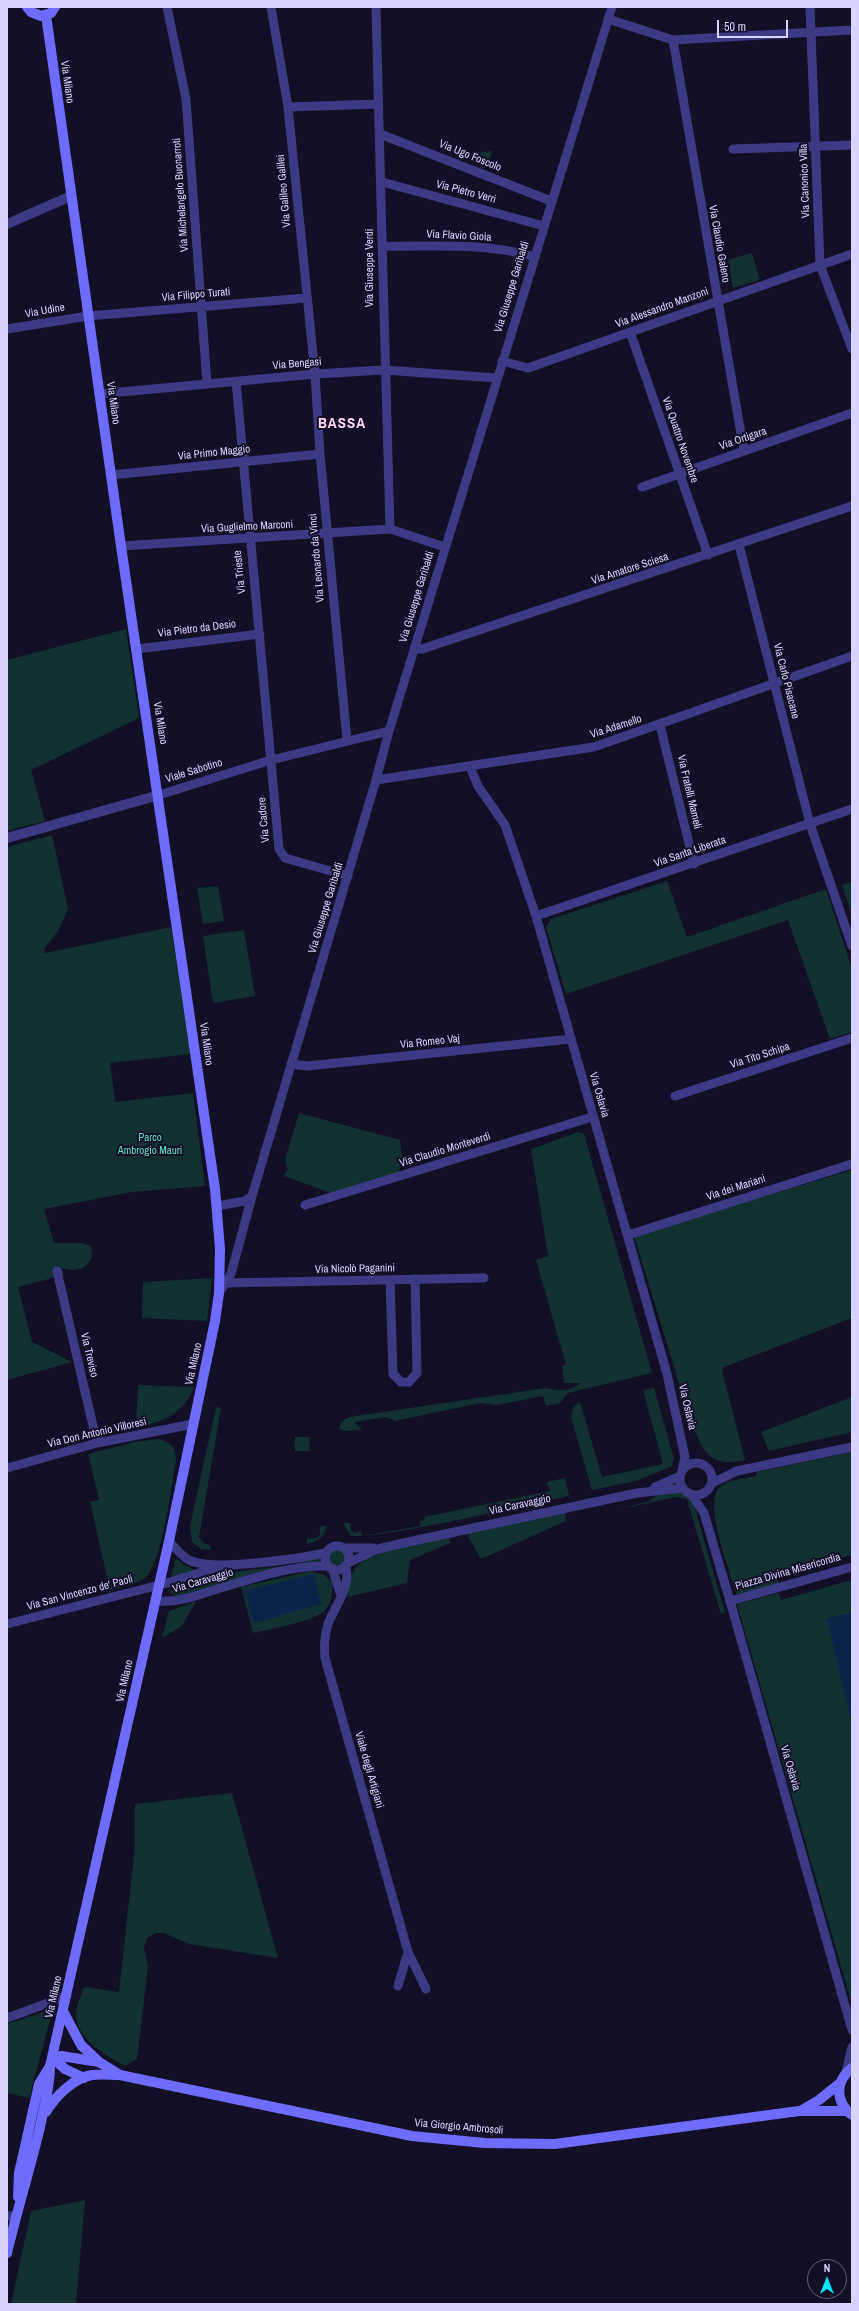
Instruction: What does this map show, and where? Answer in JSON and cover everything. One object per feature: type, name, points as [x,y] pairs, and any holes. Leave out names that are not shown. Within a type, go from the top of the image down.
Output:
[{"type":"main road","points":[[27,7],[35,15],[46,15],[55,7]]},
{"type":"main road","name":"Via Milano","points":[[24,2174],[41,2121],[50,2084],[52,2062],[62,2012],[169,1541],[220,1293],[220,1249],[217,1206],[159,795],[99,394],[46,15]]},
{"type":"main road","name":"Via Giorgio Ambrosoli","points":[[62,2012],[81,2045],[99,2062],[120,2075]]},
{"type":"main road","name":"Via Giorgio Ambrosoli","points":[[52,2062],[61,2056],[99,2062]]},
{"type":"main road","points":[[52,2062],[84,2078]]},
{"type":"main road","name":"Via Milano","points":[[24,2174],[39,2084],[52,2062]]},
{"type":"main road","name":"Via Giorgio Ambrosoli","points":[[799,2111],[820,2100],[839,2084],[849,2070]]},
{"type":"main road","name":"Via Giorgio Ambrosoli","points":[[41,2121],[55,2099],[77,2080],[91,2075],[120,2075],[412,2136],[485,2143],[555,2144],[799,2111],[849,2113]]},
{"type":"main road","points":[[839,2084],[840,2098],[849,2113]]},
{"type":"main road","points":[[7,2253],[14,2213],[24,2174]]},
{"type":"street","name":"Via Michelangelo Buonarroti","points":[[167,7],[186,99],[207,384]]},
{"type":"street","name":"Via Galileo Galilei","points":[[271,7],[288,107],[306,298],[315,374]]},
{"type":"street","name":"Via Giuseppe Verdi","points":[[376,7],[378,104],[382,182],[384,370],[390,529]]},
{"type":"street","name":"Via Giuseppe Garibaldi","points":[[220,1293],[231,1274],[252,1196],[348,876],[389,731],[612,7]]},
{"type":"street","name":"Via Canonico Villa","points":[[810,7],[820,265],[852,349]]},
{"type":"street","points":[[608,19],[673,40],[852,30]]},
{"type":"street","name":"Via Claudio Galeno","points":[[673,40],[744,451]]},
{"type":"street","points":[[288,107],[378,104]]},
{"type":"street","name":"Via Ugo Foscolo","points":[[380,134],[551,201]]},
{"type":"street","points":[[733,149],[852,145]]},
{"type":"street","name":"Via Pietro Verri","points":[[382,182],[544,226]]},
{"type":"street","points":[[7,224],[71,196]]},
{"type":"street","name":"Via Flavio Gioia","points":[[382,246],[480,247],[534,257]]},
{"type":"street","name":"Via Alessandro Manzoni","points":[[502,361],[528,368],[852,254]]},
{"type":"street","name":"Via Filippo Turati","points":[[88,316],[306,298]]},
{"type":"street","name":"Via Udine","points":[[7,329],[88,316]]},
{"type":"street","name":"Via Quattro Novembre","points":[[630,332],[708,555]]},
{"type":"street","name":"Via Bengasi","points":[[99,394],[315,374],[384,370],[497,378]]},
{"type":"street","name":"Via Leonardo da Vinci","points":[[315,374],[320,454],[347,740]]},
{"type":"street","name":"Via Trieste","points":[[236,381],[244,462],[249,539],[260,634],[271,760]]},
{"type":"street","name":"Via Ortigara","points":[[642,487],[852,413]]},
{"type":"street","name":"Via Primo Maggio","points":[[111,475],[320,454]]},
{"type":"street","name":"Via Amatore Sciesa","points":[[414,649],[422,649],[739,545],[852,506]]},
{"type":"street","name":"Via Guglielmo Marconi","points":[[121,546],[390,529],[445,547]]},
{"type":"street","name":"Via Carlo Pisacane","points":[[739,545],[773,684],[810,824]]},
{"type":"street","name":"Via Pietro da Desio","points":[[137,649],[260,634]]},
{"type":"street","name":"Via Adamello","points":[[376,780],[470,767],[594,747],[660,725],[852,656]]},
{"type":"street","name":"Via Fratelli Mameli","points":[[660,725],[694,864]]},
{"type":"street","name":"Viale Sabotino","points":[[7,838],[159,795],[271,760],[347,740],[389,731]]},
{"type":"street","name":"Via Cadore","points":[[271,760],[279,849],[281,854],[285,858],[348,876]]},
{"type":"street","name":"Via Oslavia","points":[[470,767],[478,786],[505,825],[512,840],[536,916],[592,1117],[628,1235],[667,1374],[686,1462],[681,1474]]},
{"type":"street","name":"Via Santa Liberata","points":[[536,916],[694,864],[852,809]]},
{"type":"street","points":[[810,824],[852,946]]},
{"type":"street","name":"Via Tito Schipa","points":[[675,1096],[852,1038]]},
{"type":"street","name":"Via Romeo Vaj","points":[[291,1064],[307,1066],[571,1039]]},
{"type":"street","name":"Via Claudio Monteverdi","points":[[305,1206],[592,1117]]},
{"type":"street","name":"Via dei Mariani","points":[[628,1235],[852,1164]]},
{"type":"street","points":[[217,1206],[245,1201],[252,1196]]},
{"type":"street","name":"Via Treviso","points":[[57,1271],[97,1444]]},
{"type":"street","name":"Via Nicolò Paganini","points":[[225,1283],[484,1278]]},
{"type":"street","points":[[390,1280],[393,1374],[401,1382],[410,1382],[416,1373],[414,1279]]},
{"type":"street","name":"Via Don Antonio Villoresi","points":[[7,1468],[97,1444],[193,1424]]},
{"type":"street","name":"Via Oslavia","points":[[682,1439],[689,1452],[700,1464]]},
{"type":"street","points":[[737,1471],[712,1483],[706,1492],[696,1495],[683,1488],[681,1474],[690,1464],[700,1464],[709,1470],[737,1471],[852,1447]]},
{"type":"street","points":[[709,1470],[712,1483]]},
{"type":"street","name":"Via Caravaggio","points":[[637,1493],[681,1474]]},
{"type":"street","name":"Via Caravaggio","points":[[347,1565],[378,1549],[408,1542],[637,1493],[683,1488]]},
{"type":"street","name":"Via Oslavia","points":[[704,1513],[706,1492]]},
{"type":"street","name":"Via Oslavia","points":[[692,1494],[704,1513],[852,2030]]},
{"type":"street","name":"Via Caravaggio","points":[[169,1541],[190,1561],[200,1564],[221,1566]]},
{"type":"street","name":"Via Caravaggio","points":[[344,1548],[360,1549],[408,1542]]},
{"type":"street","points":[[329,1567],[338,1570],[347,1565],[349,1555],[344,1548],[335,1546],[325,1553],[329,1567],[341,1595]]},
{"type":"street","name":"Via Caravaggio","points":[[159,1584],[221,1566],[325,1553]]},
{"type":"street","name":"Viale degli Artigiani","points":[[347,1565],[348,1573],[346,1584],[325,1636],[325,1658],[408,1952],[426,1990]]},
{"type":"street","name":"Via Caravaggio","points":[[155,1601],[176,1602],[277,1572],[306,1566],[329,1567]]},
{"type":"street","name":"Piazza Divina Misericordia","points":[[730,1601],[852,1567]]},
{"type":"street","name":"Via San Vincenzo de' Paoli","points":[[7,1624],[159,1584]]},
{"type":"street","points":[[398,1986],[408,1952]]},
{"type":"street","points":[[7,2018],[66,1996]]},
{"type":"street","points":[[849,2070],[852,2047]]},
{"type":"green space","points":[[492,151],[489,163],[465,154]]},
{"type":"green space","points":[[752,253],[760,280],[733,288],[728,260]]},
{"type":"green space","points":[[126,629],[139,718],[31,770],[45,821],[7,831],[7,660]]},
{"type":"green space","name":"Parco Ambrogio Mauri","points":[[52,835],[68,909],[58,931],[44,949],[45,953],[171,927],[191,1054],[110,1063],[115,1102],[193,1093],[205,1186],[132,1192],[44,1209],[54,1243],[82,1243],[91,1246],[91,1259],[85,1267],[80,1269],[68,1270],[62,1268],[64,1275],[18,1287],[32,1342],[72,1362],[7,1380],[7,847]]},
{"type":"green space","points":[[667,881],[687,937],[826,889],[852,969],[852,1032],[830,1039],[788,920],[566,994],[546,928],[551,919]]},
{"type":"green space","points":[[852,882],[852,916],[842,885]]},
{"type":"green space","points":[[218,886],[224,921],[203,924],[197,888]]},
{"type":"green space","points":[[244,930],[255,996],[213,1003],[203,936]]},
{"type":"green space","points":[[299,1113],[400,1140],[403,1163],[398,1172],[331,1193],[284,1176],[288,1169],[285,1160]]},
{"type":"green space","points":[[578,1132],[584,1134],[652,1373],[568,1393],[560,1403],[546,1406],[543,1396],[497,1405],[480,1403],[395,1421],[386,1417],[354,1422],[362,1430],[346,1431],[339,1429],[341,1422],[349,1417],[546,1388],[564,1390],[573,1388],[581,1383],[564,1383],[562,1366],[566,1365],[536,1260],[548,1256],[531,1149]]},
{"type":"green space","points":[[852,1170],[852,1318],[724,1367],[722,1370],[745,1460],[732,1462],[714,1459],[708,1454],[698,1439],[690,1419],[634,1236]]},
{"type":"green space","points":[[212,1278],[207,1321],[142,1318],[143,1282]]},
{"type":"green space","points":[[138,1385],[194,1387],[185,1403],[172,1415],[155,1423],[136,1426]]},
{"type":"green space","points":[[654,1388],[674,1459],[672,1466],[636,1481],[592,1490],[571,1417],[574,1406],[580,1402],[602,1477],[663,1464],[643,1390]]},
{"type":"green space","points":[[852,1397],[852,1432],[769,1451],[761,1432]]},
{"type":"green space","points":[[216,1407],[221,1408],[199,1537],[203,1543],[210,1545],[211,1550],[201,1549],[192,1542],[190,1526]]},
{"type":"green space","points":[[295,1437],[309,1437],[310,1451],[295,1451]]},
{"type":"green space","points":[[159,1439],[172,1446],[175,1452],[176,1461],[166,1522],[158,1554],[153,1567],[147,1576],[139,1582],[110,1590],[90,1502],[99,1500],[88,1454],[135,1442]]},
{"type":"green space","points":[[852,1452],[852,1555],[777,1576],[779,1584],[737,1595],[719,1538],[716,1521],[714,1506],[716,1494],[721,1486],[733,1480],[756,1476],[757,1472]]},
{"type":"green space","points":[[565,1478],[569,1496],[419,1528],[363,1536],[420,1526],[420,1521],[425,1520],[424,1517],[550,1491],[547,1482]]},
{"type":"green space","points":[[683,1492],[690,1496],[694,1505],[725,1613],[721,1614],[687,1499],[676,1497],[620,1509],[649,1501],[659,1494]]},
{"type":"green space","points":[[565,1512],[566,1521],[481,1559],[468,1536],[469,1533]]},
{"type":"green space","points":[[344,1523],[350,1523],[351,1531],[354,1533],[361,1531],[362,1536],[350,1535]]},
{"type":"green space","points":[[320,1526],[326,1526],[323,1536],[314,1542],[307,1544],[307,1539],[317,1538],[320,1534]]},
{"type":"green space","points":[[449,1537],[450,1543],[410,1560],[407,1583],[347,1597],[352,1573],[361,1563],[371,1557],[398,1548]]},
{"type":"green space","points":[[337,1548],[343,1551],[346,1557],[343,1563],[337,1566],[331,1563],[328,1557],[331,1551]]},
{"type":"green space","points":[[176,1558],[183,1564],[197,1571],[171,1577]]},
{"type":"green space","points":[[319,1558],[320,1564],[183,1597],[173,1595],[169,1591],[187,1583],[224,1573],[300,1563]]},
{"type":"green space","points":[[311,1571],[324,1575],[333,1583],[331,1599],[326,1609],[317,1616],[309,1619],[290,1625],[253,1633],[241,1587]]},
{"type":"green space","points":[[852,1580],[852,2005],[737,1604],[779,1593],[781,1600]]},
{"type":"green space","points":[[196,1601],[182,1626],[162,1638],[169,1611]]},
{"type":"green space","points":[[232,1793],[278,1958],[189,1944],[164,1933],[156,1933],[147,1938],[144,1948],[148,1967],[137,2059],[125,2066],[101,2052],[86,2039],[77,2023],[76,2011],[84,1987],[119,1992],[135,1846],[135,1804]]},
{"type":"green space","points":[[53,2009],[29,2098],[7,2093],[7,2024]]},
{"type":"green space","points":[[85,2200],[76,2304],[11,2304],[31,2211]]},
{"type":"water","points":[[314,1574],[321,1604],[254,1623],[245,1591]]},
{"type":"water","points":[[852,1613],[852,1715],[850,1716],[827,1618]]},
{"type":"district","name":"BASSA","points":[[342,424]]}]
